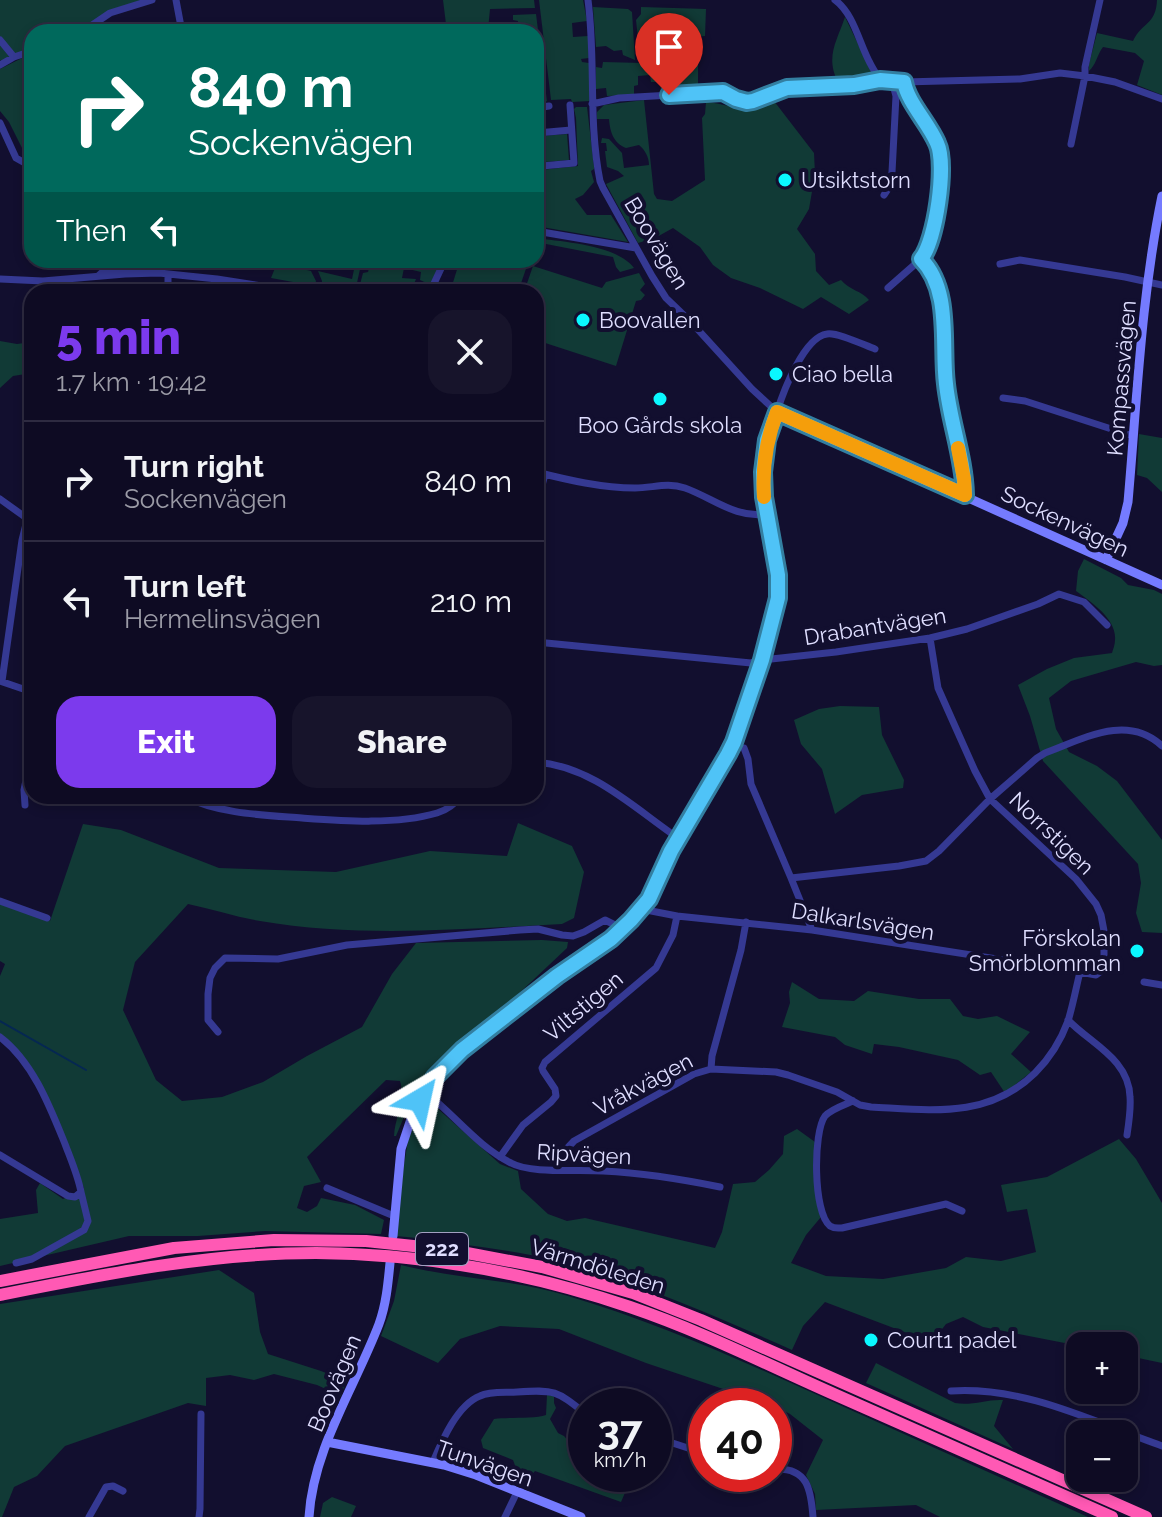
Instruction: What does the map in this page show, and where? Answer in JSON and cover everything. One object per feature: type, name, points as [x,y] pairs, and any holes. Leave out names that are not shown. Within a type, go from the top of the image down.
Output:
[{"type":"highway","name":"Värmdöleden","points":[[0,1281],[174,1248],[274,1240],[409,1244],[542,1267],[633,1293],[701,1320],[1146,1517]]},
{"type":"highway","name":"Värmdöleden","points":[[0,1295],[177,1262],[261,1254],[376,1256],[502,1272],[632,1307],[705,1336],[1112,1517]]},
{"type":"street","points":[[94,24],[110,13],[152,0]]},
{"type":"street","points":[[176,0],[180,24]]},
{"type":"street","name":"Boovägen","points":[[588,0],[592,40],[592,104],[602,186],[666,298],[777,412]]},
{"type":"street","points":[[1071,144],[1100,0]]},
{"type":"street","points":[[841,2],[880,80]]},
{"type":"street","points":[[0,40],[14,57]]},
{"type":"street","points":[[0,65],[24,54]]},
{"type":"street","points":[[592,104],[619,98],[723,92],[743,101],[753,101],[787,88],[854,85],[880,80],[1020,79],[1060,73],[1115,82],[1162,99]]},
{"type":"street","points":[[884,195],[890,186],[892,172],[896,96],[892,81]]},
{"type":"street","points":[[888,288],[928,249],[942,160],[938,144],[908,96],[904,82]]},
{"type":"street","points":[[544,166],[574,163],[570,105]]},
{"type":"street","points":[[544,107],[549,106]]},
{"type":"street","points":[[0,123],[16,158],[24,162]]},
{"type":"street","points":[[544,132],[571,130]]},
{"type":"street","name":"Kompassvägen","points":[[1106,560],[1126,512],[1138,364],[1162,196]]},
{"type":"street","points":[[544,232],[636,248]]},
{"type":"street","points":[[921,259],[933,274],[944,315],[946,385],[965,495]]},
{"type":"street","points":[[1000,264],[1020,260],[1162,285]]},
{"type":"street","points":[[164,274],[166,284]]},
{"type":"street","points":[[0,279],[43,281],[164,274],[249,284]]},
{"type":"street","points":[[393,1236],[398,1169],[404,1139],[425,1092],[462,1050],[621,931],[641,909],[734,742],[762,660],[775,612],[778,587],[763,485],[769,434],[791,373],[804,353],[822,335],[830,333],[875,349]]},
{"type":"street","points":[[1003,398],[1025,401],[1133,436]]},
{"type":"street","name":"Sockenvägen","points":[[777,412],[1162,585]]},
{"type":"street","points":[[544,478],[545,474],[590,484],[634,488],[674,485],[746,515],[767,514]]},
{"type":"street","points":[[0,499],[24,516]]},
{"type":"street","points":[[24,535],[1,681],[24,689]]},
{"type":"street","name":"Drabantvägen","points":[[544,643],[751,663],[930,638],[967,629],[1059,594],[1084,602],[1107,625]]},
{"type":"street","name":"Norrstigen","points":[[930,638],[938,688],[990,799],[1076,879],[1101,915],[1104,931],[1102,968],[1096,975],[1080,972]]},
{"type":"street","points":[[791,878],[926,861],[990,799],[1045,753],[1097,733],[1126,729],[1148,736],[1162,746]]},
{"type":"street","points":[[744,748],[751,784],[812,930]]},
{"type":"street","points":[[544,763],[587,775],[678,838]]},
{"type":"street","points":[[204,804],[269,816],[362,820],[438,813],[455,804]]},
{"type":"street","points":[[0,901],[47,918]]},
{"type":"street","name":"Dalkarlsvägen","points":[[641,909],[677,916],[812,930],[1080,972]]},
{"type":"street","name":"Viltstigen","points":[[500,1157],[523,1125],[556,1096],[542,1068],[545,1062],[656,968],[673,935],[677,916]]},
{"type":"street","points":[[218,1032],[208,1020],[208,994],[213,972],[225,958],[278,959],[347,945],[520,930],[538,929],[573,936],[605,920],[621,931]]},
{"type":"street","name":"Vråkvägen","points":[[557,1169],[560,1156],[574,1141],[694,1074],[711,1069],[746,922]]},
{"type":"street","points":[[711,1069],[776,1072],[871,1107],[952,1109],[977,1106],[1009,1094],[1047,1061],[1068,1020],[1080,972]]},
{"type":"street","points":[[1144,982],[1162,985]]},
{"type":"street","points":[[1068,1020],[1116,1061],[1125,1074],[1130,1097],[1127,1135]]},
{"type":"street","points":[[0,1037],[22,1058],[49,1106],[72,1163],[78,1194],[88,1221],[84,1230],[32,1259],[16,1263]]},
{"type":"street","name":"Ripvägen","points":[[425,1092],[469,1133],[500,1157],[522,1168],[605,1171],[720,1187]]},
{"type":"street","points":[[853,1101],[830,1112],[821,1126],[818,1184],[819,1200],[827,1222],[835,1228],[842,1228],[946,1204],[962,1211]]},
{"type":"street","points":[[0,1155],[59,1191],[78,1194]]},
{"type":"street","points":[[327,1188],[394,1216]]},
{"type":"street","name":"Boovägen","points":[[309,1517],[315,1480],[327,1442],[379,1323],[390,1263]]},
{"type":"street","points":[[433,1462],[450,1426],[481,1395],[544,1390],[555,1391],[568,1401]]},
{"type":"street","points":[[951,1391],[1007,1393],[1162,1446]]},
{"type":"street","points":[[199,1517],[201,1414]]},
{"type":"street","name":"Tunvägen","points":[[327,1442],[433,1462],[476,1475],[581,1517]]},
{"type":"street","points":[[792,1470],[811,1491],[813,1517]]},
{"type":"street","points":[[89,1517],[106,1487],[113,1486],[123,1491]]},
{"type":"street","points":[[505,1517],[517,1492]]},
{"type":"green space","points":[[0,0],[143,0],[111,10],[90,24],[24,24],[24,52],[3,62],[0,60]]},
{"type":"green space","points":[[443,0],[534,0],[535,8],[490,9],[489,24],[446,24]]},
{"type":"green space","points":[[539,0],[583,0],[587,21],[572,23],[573,37],[588,36],[589,58],[581,59],[589,63],[590,101],[551,100]]},
{"type":"green space","points":[[1157,0],[1162,0],[1162,95],[1137,85],[1144,61],[1135,53],[1103,47],[1089,71],[1097,33],[1133,41],[1154,14]]},
{"type":"green space","points":[[593,7],[628,9],[632,12],[635,60],[623,55],[622,50],[596,47]]},
{"type":"green space","points":[[641,7],[706,9],[705,36],[672,36],[674,60],[698,60],[698,90],[661,91],[660,82],[651,82],[650,75],[638,76],[634,95],[607,96],[606,88],[596,89],[596,67],[602,68],[603,62],[642,63],[642,57],[663,56],[661,35],[644,35],[644,41],[638,39],[636,20],[641,14]]},
{"type":"green space","points":[[536,14],[537,24],[518,24],[513,20],[513,15]]},
{"type":"green space","points":[[845,17],[873,80],[838,82],[834,73],[832,57]]},
{"type":"green space","points":[[24,57],[24,152],[0,111],[0,69]]},
{"type":"green space","points":[[644,100],[654,194],[657,199],[672,201],[705,180],[702,118],[706,102],[748,109],[774,101],[814,153],[815,174],[809,209],[797,229],[815,254],[816,271],[829,285],[841,280],[869,300],[849,314],[821,297],[803,309],[731,278],[713,265],[700,247],[673,228],[638,243],[606,184],[624,176],[607,167],[606,143],[601,143],[602,138],[609,139],[622,153],[624,168],[649,165],[648,159],[639,145],[626,148],[618,143],[611,132],[609,119],[597,119],[597,112],[604,105]]},
{"type":"green space","points":[[587,107],[594,166],[591,171],[594,182],[575,199],[587,215],[611,215],[628,242],[544,227],[544,170],[578,166],[574,109]]},
{"type":"green space","points":[[567,134],[569,160],[545,162],[544,136]]},
{"type":"green space","points":[[544,239],[603,249],[626,260],[634,268],[620,272],[613,257],[546,244]]},
{"type":"green space","points":[[275,268],[298,268],[311,271],[316,281],[315,284],[304,284],[271,278]]},
{"type":"green space","points":[[354,268],[360,268],[357,284],[322,284],[318,271],[352,279]]},
{"type":"green space","points":[[404,268],[402,278],[416,279],[414,284],[360,284],[363,273],[372,269]]},
{"type":"green space","points":[[404,268],[438,268],[431,284],[420,280],[421,272]]},
{"type":"green space","points":[[458,268],[526,268],[521,284],[452,284]]},
{"type":"green space","name":"Boovallen","points":[[532,268],[602,288],[606,282],[639,273],[645,284],[640,290],[645,295],[636,301],[616,366],[544,343],[544,284],[527,284]]},
{"type":"green space","points":[[0,341],[24,343],[24,374],[13,376],[0,388]]},
{"type":"green space","points":[[1139,434],[1162,438],[1162,492],[1147,478],[1137,475]]},
{"type":"green space","points":[[1084,559],[1121,578],[1128,585],[1162,594],[1162,665],[1136,662],[1112,669],[1071,681],[1049,698],[1056,729],[1069,752],[1097,766],[1117,781],[1162,840],[1162,933],[1142,932],[1136,913],[1141,883],[1138,864],[1043,761],[1018,685],[1074,658],[1112,653],[1115,632],[1112,625],[1102,612],[1076,591],[1078,571]]},
{"type":"green space","points":[[879,707],[882,735],[904,780],[903,788],[862,795],[835,814],[822,769],[801,744],[794,720],[819,709]]},
{"type":"green space","points":[[518,823],[572,846],[584,872],[574,918],[562,924],[373,931],[260,921],[188,904],[135,962],[123,1010],[156,1080],[182,1101],[222,1097],[263,1082],[362,1027],[392,974],[416,943],[568,942],[567,948],[513,999],[437,1064],[409,1105],[396,1136],[402,1088],[400,1081],[386,1080],[307,1157],[321,1182],[304,1186],[297,1208],[307,1212],[317,1206],[321,1198],[355,1205],[384,1220],[381,1234],[265,1231],[198,1236],[129,1236],[0,1266],[0,1219],[38,1213],[36,1190],[40,1183],[63,1199],[84,1188],[40,1082],[14,1046],[0,1034],[0,976],[5,964],[0,961],[0,904],[50,921],[83,824],[121,830],[219,868],[336,872],[430,851],[507,856]]},
{"type":"green space","points":[[792,982],[819,999],[854,1001],[868,991],[919,999],[950,999],[963,1016],[978,1019],[997,1016],[1030,1032],[1011,1054],[1031,1072],[1005,1093],[991,1072],[980,1075],[958,1060],[874,1044],[872,1054],[845,1045],[835,1037],[782,1027],[790,1003]]},
{"type":"green space","points":[[428,1100],[500,1164],[518,1171],[521,1189],[548,1214],[567,1221],[585,1218],[715,1248],[722,1232],[733,1184],[755,1182],[769,1170],[783,1154],[784,1136],[797,1129],[815,1142],[821,1217],[806,1235],[791,1263],[826,1276],[883,1279],[946,1268],[966,1257],[1001,1261],[1036,1252],[1027,1209],[1007,1212],[1001,1185],[1047,1177],[1119,1139],[1136,1159],[1162,1203],[1162,1363],[1138,1358],[1138,1332],[1066,1332],[1066,1343],[983,1327],[963,1317],[946,1324],[933,1341],[825,1302],[803,1326],[792,1350],[673,1299],[550,1259],[396,1236],[408,1140]]},
{"type":"green space","points":[[401,1265],[547,1290],[602,1307],[702,1344],[1088,1517],[940,1517],[916,1505],[816,1510],[815,1494],[806,1475],[823,1440],[792,1416],[792,1388],[720,1388],[559,1329],[500,1326],[460,1339],[438,1363],[381,1336],[394,1301]]},
{"type":"green space","points":[[219,1270],[254,1293],[260,1332],[268,1354],[346,1381],[341,1396],[317,1385],[274,1374],[254,1380],[230,1375],[206,1378],[206,1406],[188,1403],[65,1446],[37,1476],[14,1487],[0,1517],[0,1304]]},
{"type":"green space","points":[[876,1363],[955,1403],[1003,1400],[994,1426],[1013,1449],[866,1383]]},
{"type":"green space","points":[[547,1395],[554,1396],[556,1408],[550,1419],[558,1433],[568,1440],[568,1483],[535,1471],[529,1478],[515,1473],[513,1460],[483,1448],[481,1440],[494,1419],[546,1415]]},
{"type":"green space","points":[[593,1492],[625,1492],[621,1502]]},
{"type":"green space","points":[[332,1497],[356,1506],[351,1517],[320,1517],[323,1503]]},
{"type":"waterway","points":[[0,1021],[86,1070]]},
{"type":"slow traffic","points":[[764,497],[764,453],[777,412],[965,495],[958,448]]},
{"type":"place","name":"Utsiktstorn","points":[[785,180]]},
{"type":"place","name":"Boovallen","points":[[583,320]]},
{"type":"place","name":"Ciao bella","points":[[776,374]]},
{"type":"place","name":"Boo Gårds skola","points":[[660,399]]},
{"type":"place","name":"Förskolan Smörblomman","points":[[1137,951]]},
{"type":"place","name":"Court1 padel","points":[[871,1340]]},
{"type":"route","points":[[420,1100],[435,1077],[462,1050],[590,951],[611,939],[631,920],[649,899],[671,851],[728,754],[762,660],[778,598],[778,575],[764,497],[763,472],[767,440],[777,412],[965,495],[946,385],[944,315],[933,274],[921,259],[932,237],[942,171],[941,151],[908,96],[904,82],[880,80],[854,85],[787,88],[747,102],[723,92],[669,95]]}]
